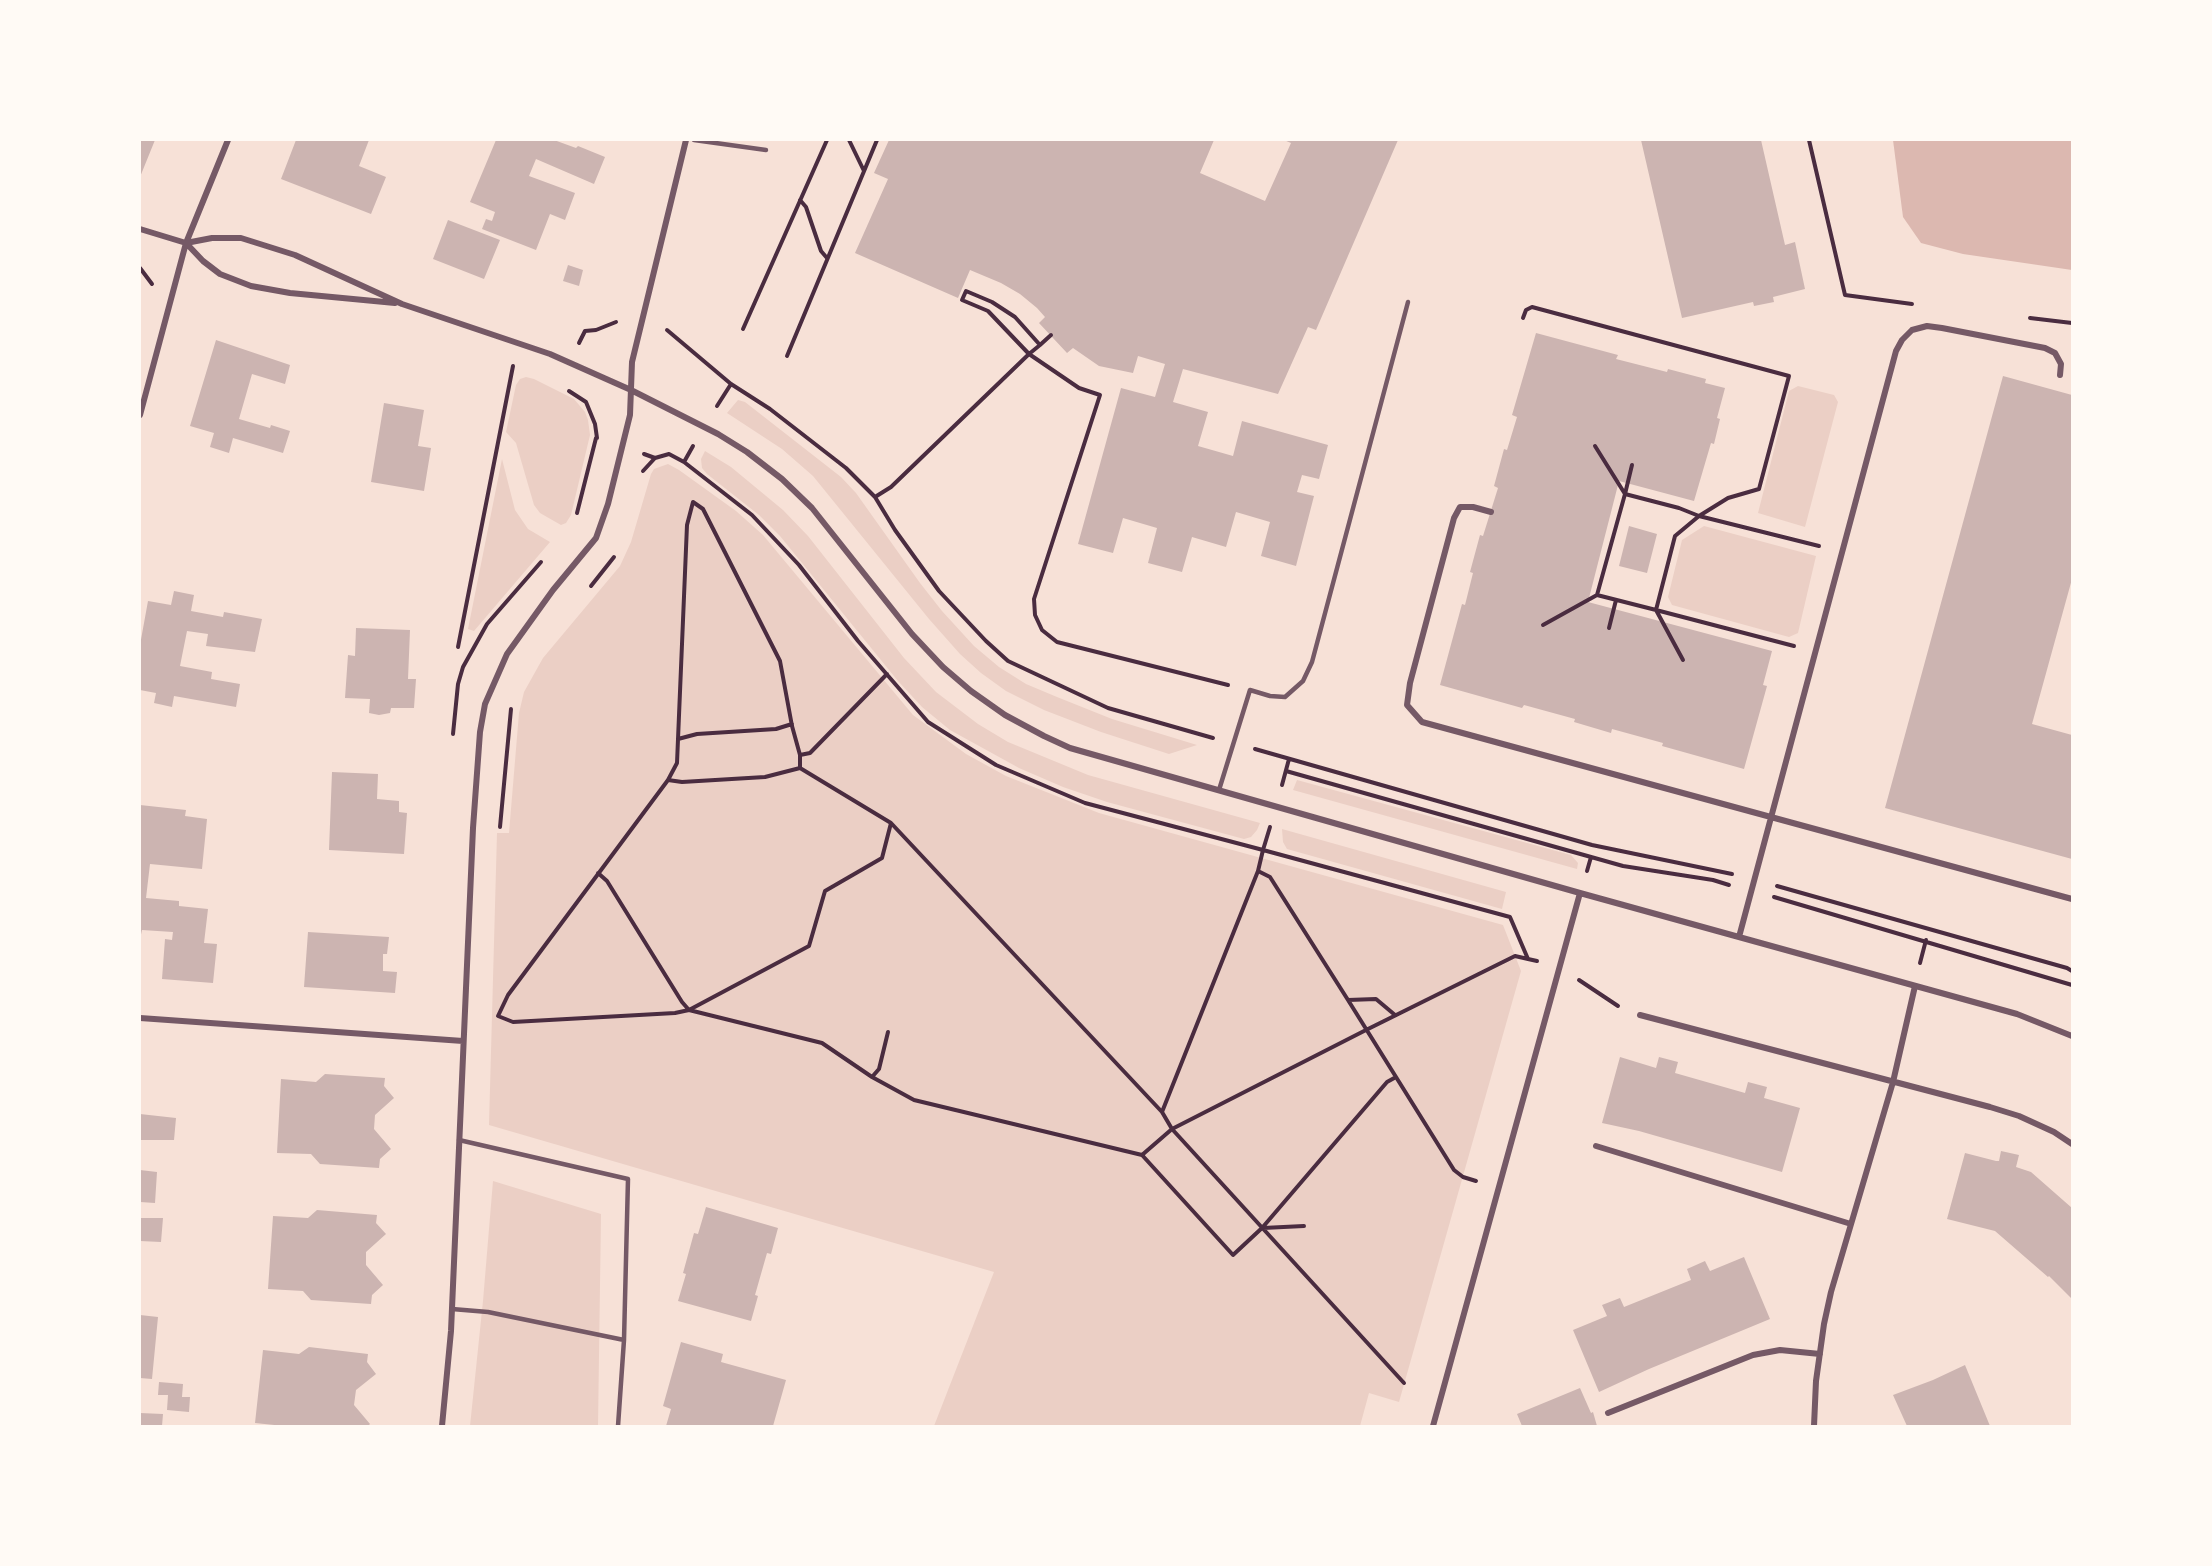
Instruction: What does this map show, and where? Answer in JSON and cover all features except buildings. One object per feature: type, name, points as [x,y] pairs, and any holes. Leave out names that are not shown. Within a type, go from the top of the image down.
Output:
[{"type":"street","points":[[140,416],[186,243],[228,140]]},
{"type":"street","points":[[442,1426],[452,1309],[473,828],[480,732],[485,704],[507,654],[520,633],[596,538],[608,504],[630,415],[632,362],[686,140]]},
{"type":"street","points":[[140,229],[186,243],[241,238],[295,255],[402,304],[550,354],[631,390],[718,434],[747,452],[782,479],[812,508],[912,634],[943,667],[971,691],[1005,715],[1070,748],[2017,1014],[2073,1036]]},
{"type":"street","points":[[186,243],[203,261],[220,274],[251,286],[402,304]]},
{"type":"street","points":[[1739,937],[1896,351],[1902,340],[1912,330],[1927,326],[2044,348],[2055,353],[2061,364],[2060,375]]},
{"type":"street","points":[[1491,512],[1473,507],[1460,507],[1454,518],[1410,683],[1407,705],[1422,722],[2073,899]]},
{"type":"street","points":[[1433,1426],[1581,893]]},
{"type":"street","points":[[1814,1426],[1820,1354],[1829,1303],[1893,1082],[1915,986]]},
{"type":"street","points":[[1640,1015],[2019,1116],[2054,1132],[2073,1144]]},
{"type":"street","points":[[140,1018],[463,1041]]},
{"type":"street","points":[[1596,1146],[1851,1224]]},
{"type":"street","points":[[1608,1413],[1753,1355],[1780,1350],[1820,1354]]},
{"type":"lane","points":[[694,140],[766,150]]},
{"type":"lane","points":[[1219,790],[1250,690],[1270,696],[1285,697],[1303,681],[1312,662],[1408,302]]},
{"type":"lane","points":[[459,1140],[628,1179],[624,1340],[618,1426]]},
{"type":"lane","points":[[452,1309],[488,1312],[624,1340]]},
{"type":"path","points":[[743,329],[827,140]]},
{"type":"path","points":[[849,140],[864,171]]},
{"type":"path","points":[[787,356],[877,140]]},
{"type":"path","points":[[1809,140],[1845,295],[1913,304]]},
{"type":"path","points":[[800,200],[806,207],[821,251],[827,258]]},
{"type":"path","points":[[1040,345],[1015,317],[992,302],[966,291],[962,300],[988,311],[1029,354],[1079,388],[1100,395],[1034,599],[1035,615],[1042,630],[1057,642],[1250,690]]},
{"type":"path","points":[[1523,318],[1526,310],[1532,307],[1789,376],[1759,489],[1728,498],[1698,516],[1676,536],[1656,610],[1683,660]]},
{"type":"path","points":[[2027,318],[2073,323]]},
{"type":"path","points":[[667,330],[731,384],[770,409],[846,468],[874,497],[939,591],[1008,661],[1108,708],[1592,844],[1738,875]]},
{"type":"path","points":[[874,497],[891,487],[1051,335]]},
{"type":"path","points":[[459,647],[513,365],[522,369]]},
{"type":"path","points":[[1595,446],[1625,494],[1680,508],[1698,516],[1842,552]]},
{"type":"path","points":[[640,479],[643,470],[655,458]]},
{"type":"path","points":[[1597,595],[1632,465]]},
{"type":"path","points":[[800,768],[800,755],[780,661],[703,509],[693,502],[687,525],[677,763],[668,780],[508,995],[498,1016],[513,1022],[675,1013],[690,1010],[809,946],[825,891],[882,858],[891,823]]},
{"type":"path","points":[[589,588],[616,554]]},
{"type":"path","points":[[1543,625],[1597,595],[1816,652]]},
{"type":"path","points":[[1609,628],[1616,600]]},
{"type":"path","points":[[800,755],[810,753],[887,674]]},
{"type":"path","points":[[473,828],[500,828],[511,707]]},
{"type":"path","points":[[678,739],[697,734],[776,729],[792,724]]},
{"type":"path","points":[[1282,786],[1289,759]]},
{"type":"path","points":[[668,780],[682,782],[765,777],[800,768],[891,823],[1162,1112],[1172,1129],[1404,1383]]},
{"type":"path","points":[[1286,771],[1623,866],[1713,880],[1736,886]]},
{"type":"path","points":[[1162,1112],[1226,957],[1258,871],[1263,850],[1510,917],[1528,959]]},
{"type":"path","points":[[1258,871],[1270,877],[1454,1170],[1463,1177],[1499,1188]]},
{"type":"path","points":[[598,873],[607,881],[682,1002],[690,1010],[822,1043],[873,1077],[914,1100],[1142,1155],[1233,1255],[1262,1228],[1387,1082],[1396,1077]]},
{"type":"path","points":[[1772,885],[2073,971]]},
{"type":"path","points":[[1769,896],[2073,985]]},
{"type":"path","points":[[1142,1155],[1172,1129],[1515,956],[1560,967],[1631,1014],[1640,1015]]},
{"type":"path","points":[[1348,1000],[1377,999],[1395,1016]]},
{"type":"path","points":[[873,1077],[879,1069],[888,1032]]},
{"type":"path","points":[[1262,1228],[1304,1226]]},
{"type":"shaded area","points":[[1893,140],[2072,140],[2072,270],[1963,254],[1921,243],[1903,217]]},
{"type":"shaded area","points":[[526,377],[574,399],[585,412],[588,420],[590,435],[571,515],[566,523],[561,525],[540,513],[534,505],[516,443],[506,432],[516,385],[520,379]]},
{"type":"shaded area","points":[[1798,386],[1834,395],[1838,402],[1805,527],[1758,513],[1789,391]]},
{"type":"shaded area","points":[[738,400],[745,402],[841,477],[856,493],[942,611],[974,646],[999,667],[1026,684],[1112,719],[1197,745],[1169,754],[1101,732],[1044,710],[1006,691],[981,673],[960,654],[929,619],[813,476],[782,449],[727,413]]},
{"type":"shaded area","points":[[705,451],[731,467],[783,510],[808,536],[904,658],[936,692],[978,724],[1008,742],[1088,775],[1260,823],[1257,830],[1251,837],[1244,839],[1107,802],[1063,787],[1019,768],[950,730],[922,707],[898,681],[780,536],[759,515],[707,474],[702,468],[701,459]]},
{"type":"shaded area","points":[[502,459],[515,510],[528,529],[550,542],[474,631],[468,629]]},
{"type":"shaded area","points":[[668,464],[736,511],[763,535],[913,715],[966,754],[1006,776],[1099,813],[1503,925],[1521,971],[1399,1402],[1369,1393],[1360,1426],[934,1426],[994,1272],[489,1125],[497,833],[509,833],[519,713],[524,692],[543,658],[620,566],[631,542],[651,474],[654,469]]},
{"type":"shaded area","points":[[1704,526],[1816,556],[1798,633],[1789,637],[1672,605],[1668,597],[1682,540]]},
{"type":"shaded area","points":[[1297,780],[1571,855],[1578,863],[1577,869],[1293,790]]},
{"type":"shaded area","points":[[1282,829],[1506,892],[1502,909],[1287,849],[1283,842]]},
{"type":"shaded area","points":[[493,1181],[601,1214],[598,1426],[470,1426]]}]
